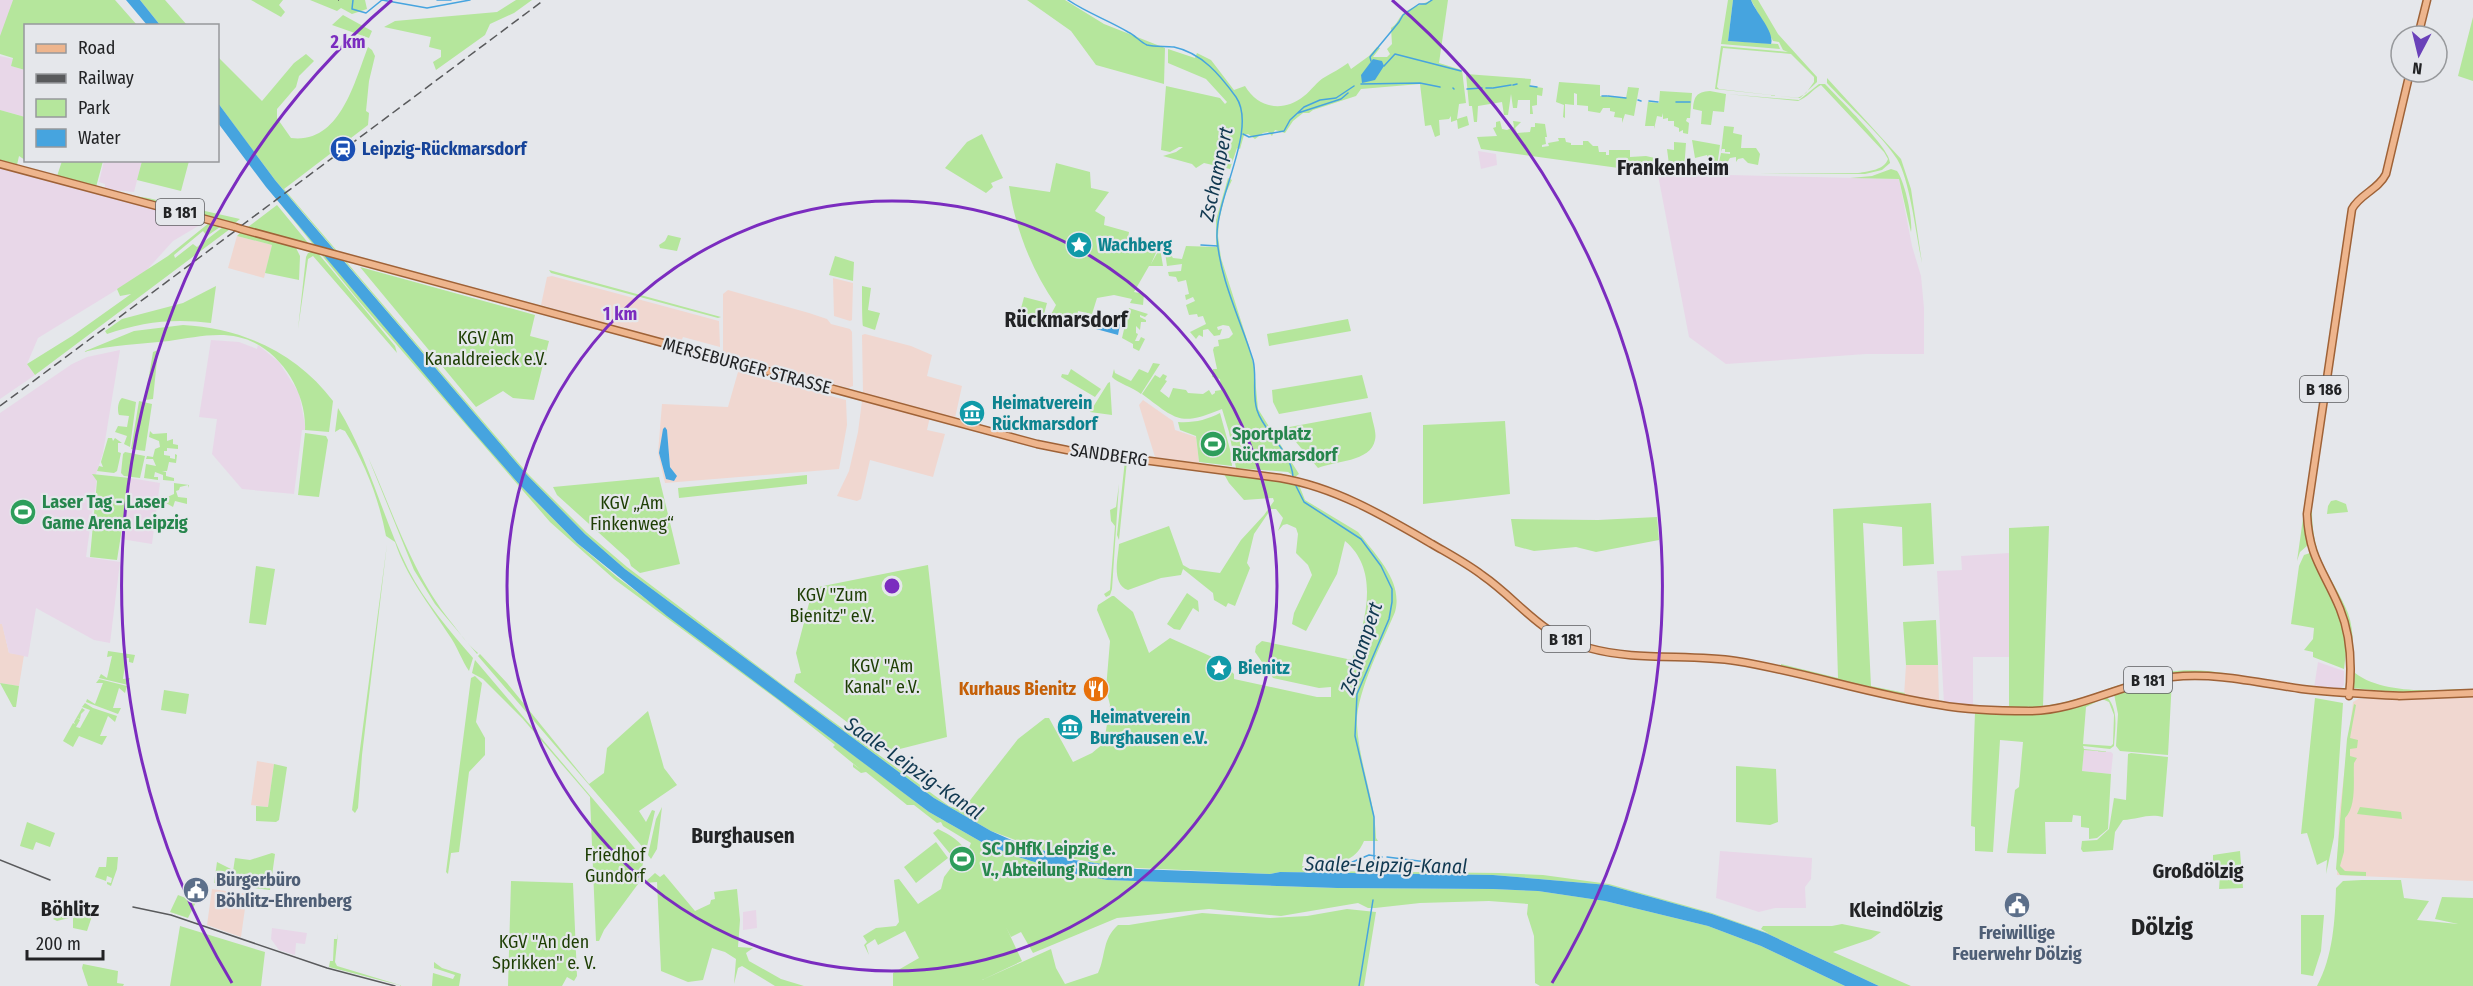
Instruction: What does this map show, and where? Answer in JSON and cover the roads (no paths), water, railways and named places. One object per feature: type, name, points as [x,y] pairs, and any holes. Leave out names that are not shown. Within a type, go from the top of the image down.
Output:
[{"type":"main road","points":[[2421,24],[2427,0]]},
{"type":"main road","name":"B 186","points":[[2347,694],[2350,684],[2347,631],[2337,602],[2315,560],[2308,531],[2307,514],[2348,227],[2355,204],[2379,186],[2386,174],[2407,84]]},
{"type":"main road","name":"MERSEBURGER STRASSE","points":[[0,164],[859,396]]},
{"type":"main road","name":"SANDBERG","points":[[859,396],[1053,447],[1294,480],[1339,495],[1424,539],[1482,574],[1539,624],[1577,644],[1609,652],[1730,660],[1941,705],[2039,711],[2082,703],[2144,681],[2183,676],[2210,677],[2347,694]]},
{"type":"main road","name":"B 186","points":[[2347,694],[2349,666]]},
{"type":"main road","points":[[2350,684],[2358,694]]},
{"type":"main road","name":"B 181","points":[[2347,694],[2403,696],[2473,693]]},
{"type":"main road","name":"B 181","points":[[2347,694],[2403,696]]},
{"type":"water","points":[[126,0],[140,0],[159,24],[146,24]]},
{"type":"water","points":[[1733,0],[1751,0],[1768,28],[1771,44],[1728,41]]},
{"type":"water","points":[[1373,59],[1382,61],[1384,66],[1375,80],[1362,83],[1361,75]]},
{"type":"water","points":[[219,104],[275,180],[307,218],[528,476],[585,534],[625,569],[934,798],[991,831],[1016,842],[1074,860],[1137,869],[1270,874],[1280,872],[1493,875],[1608,885],[1712,914],[1766,933],[1879,986],[1845,986],[1761,946],[1708,926],[1605,901],[1538,891],[1493,889],[1337,888],[1107,880],[1070,873],[985,844],[929,812],[667,616],[577,543],[518,483],[266,187],[219,124]]},
{"type":"water","points":[[1100,318],[1118,322],[1120,325],[1118,335],[1096,329]]},
{"type":"water","points":[[665,427],[670,467],[677,476],[674,481],[666,479],[659,453]]},
{"type":"waterway","points":[[353,0],[352,9],[366,13],[382,0],[427,8],[470,0]]},
{"type":"waterway","points":[[437,0],[451,0]]},
{"type":"waterway","name":"Zschampert","points":[[1068,0],[1131,33],[1147,45],[1174,47],[1193,54],[1210,66],[1236,97],[1241,111],[1242,127],[1218,222],[1219,254],[1227,285],[1253,360],[1257,410],[1265,426],[1288,458],[1293,477]]},
{"type":"waterway","points":[[1371,61],[1370,57],[1403,15],[1419,4],[1426,4],[1432,0]]},
{"type":"waterway","points":[[1384,66],[1395,54],[1461,71]]},
{"type":"waterway","points":[[1361,84],[1420,83],[1440,87]]},
{"type":"waterway","points":[[1513,85],[1517,84]]},
{"type":"waterway","points":[[1493,88],[1511,85]]},
{"type":"waterway","points":[[1243,134],[1249,137],[1284,131],[1290,120],[1304,107],[1320,100],[1336,98],[1354,86]]},
{"type":"waterway","points":[[1530,86],[1537,87]]},
{"type":"waterway","points":[[1467,89],[1482,88]]},
{"type":"waterway","points":[[1486,88],[1492,88]]},
{"type":"waterway","points":[[1298,113],[1341,99],[1348,93]]},
{"type":"waterway","points":[[1602,96],[1607,96]]},
{"type":"waterway","points":[[1608,96],[1626,98]]},
{"type":"waterway","points":[[1649,101],[1658,102]]},
{"type":"waterway","points":[[1676,102],[1690,102]]},
{"type":"waterway","points":[[1201,245],[1218,246]]},
{"type":"waterway","name":"Zschampert","points":[[1295,484],[1304,502],[1361,539],[1381,566],[1392,589],[1389,619],[1357,694],[1355,736],[1374,817],[1374,862]]},
{"type":"waterway","name":"Saale-Leipzig-Kanal","points":[[1350,863],[1369,855],[1382,857]]},
{"type":"waterway","name":"Saale-Leipzig-Kanal","points":[[1387,857],[1451,865]]},
{"type":"waterway","name":"Zschampert","points":[[1359,986],[1373,900]]},
{"type":"tram line","points":[[0,860],[50,880]]},
{"type":"tram line","points":[[133,907],[171,915],[327,968],[395,986]]},
{"type":"railway","points":[[241,226],[544,0]]},
{"type":"railway","points":[[0,406],[235,231]]},
{"type":"place","name":"Leipzig-Rückmarsdorf","points":[[343,149]]},
{"type":"place","name":"Wachberg","points":[[1079,245]]},
{"type":"place","name":"Heimatverein Rückmarsdorf","points":[[972,413]]},
{"type":"place","name":"Sportplatz Rückmarsdorf","points":[[1213,444]]},
{"type":"place","name":"Laser Tag - Laser Game Arena Leipzig","points":[[23,512]]},
{"type":"place","name":"Bienitz","points":[[1219,668]]},
{"type":"place","name":"Kurhaus Bienitz","points":[[1096,689]]},
{"type":"place","name":"Heimatverein Burghausen e.V.","points":[[1070,727]]},
{"type":"place","name":"SC DHfK Leipzig e. V., Abteilung Rudern","points":[[962,859]]},
{"type":"place","name":"Bürgerbüro Böhlitz-Ehrenberg","points":[[196,890]]},
{"type":"place","name":"Freiwillige Feuerwehr Dölzig","points":[[2017,905]]},
{"type":"district","name":"Frankenheim","points":[[1673,168]]},
{"type":"district","name":"Rückmarsdorf","points":[[1066,320]]},
{"type":"district","name":"Burghausen","points":[[743,836]]},
{"type":"district","name":"Großdölzig","points":[[2198,871]]},
{"type":"district","name":"Böhlitz","points":[[70,909]]},
{"type":"district","name":"Kleindölzig","points":[[1896,910]]},
{"type":"district","name":"Dölzig","points":[[2162,927]]},
{"type":"park label","name":"KGV Am Kanaldreieck e.V.","points":[[486,348]]},
{"type":"park label","name":"KGV „Am Finkenweg“","points":[[632,513]]},
{"type":"park label","name":"KGV \"Zum Bienitz\" e.V.","points":[[832,605]]},
{"type":"park label","name":"KGV \"Am Kanal\" e.V.","points":[[882,676]]},
{"type":"park label","name":"Friedhof Gundorf","points":[[615,865]]},
{"type":"park label","name":"KGV \"An den Sprikken\" e. V.","points":[[544,952]]}]
